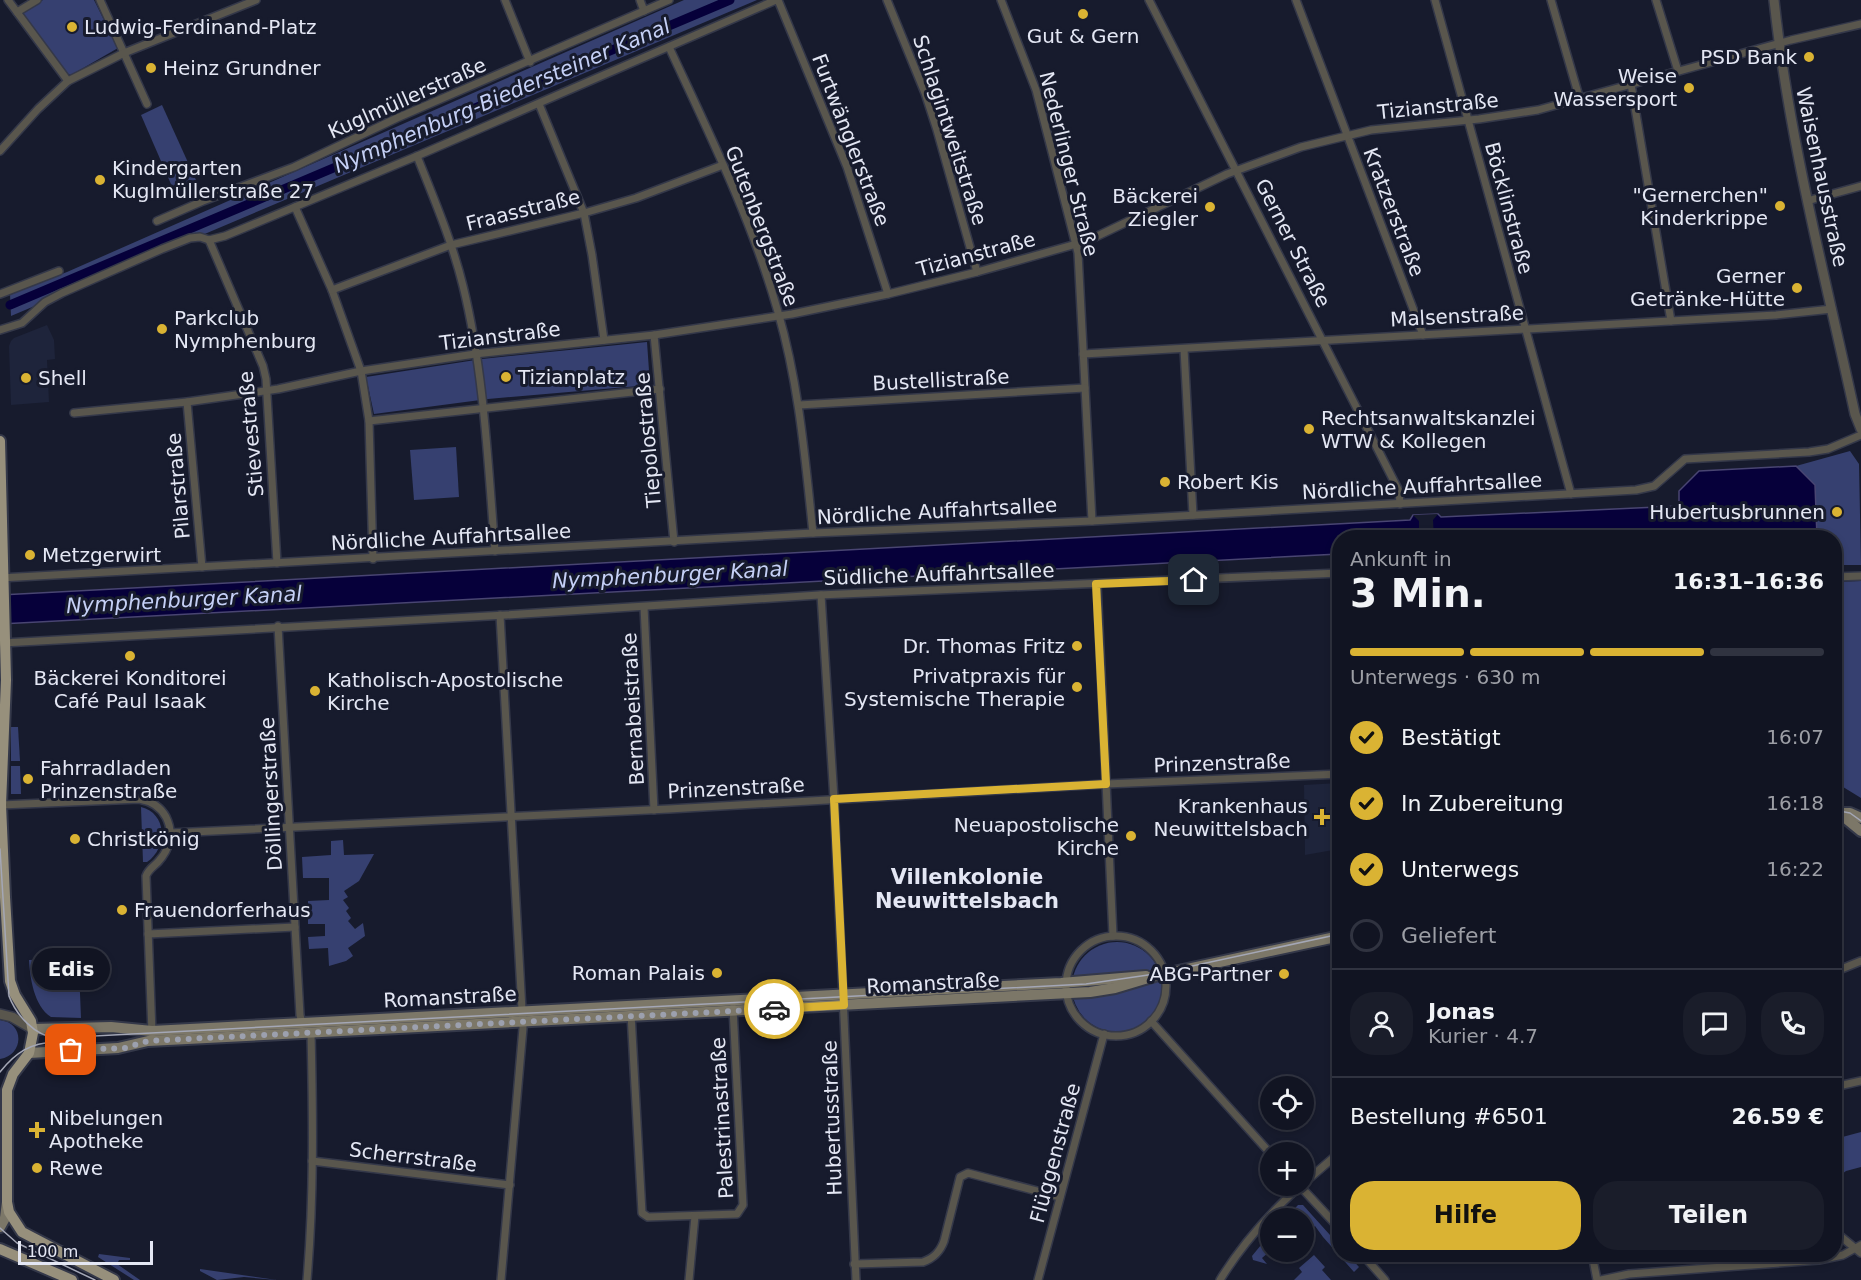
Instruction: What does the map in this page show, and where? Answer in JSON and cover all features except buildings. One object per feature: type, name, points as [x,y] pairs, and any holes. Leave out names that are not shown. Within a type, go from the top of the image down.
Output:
[{"type":"main road","points":[[0,441],[4,591],[2,643],[6,680],[1,806],[10,981],[33,1029],[29,1053],[14,1074],[7,1090],[7,1202],[5,1218],[1,1225],[22,1232],[114,1280]]},
{"type":"main road","points":[[1842,811],[1861,818]]},
{"type":"main road","points":[[1842,814],[1861,831]]},
{"type":"main road","name":"Romanstraße","points":[[33,1029],[111,1027],[152,1036],[311,1033],[631,1011],[733,1006],[844,1005],[1067,988],[1137,976],[1160,975],[1332,938]]},
{"type":"main road","name":"Romanstraße","points":[[733,1006],[843,994],[1067,988]]},
{"type":"main road","name":"Romanstraße","points":[[29,1053],[118,1048],[152,1036],[300,1023],[523,1017]]},
{"type":"main road","points":[[7,1202],[9,1212],[22,1232]]},
{"type":"main road","points":[[0,1250],[72,1280]]},
{"type":"street","points":[[8,0],[68,81]]},
{"type":"street","points":[[17,12],[37,0]]},
{"type":"street","points":[[100,0],[147,104]]},
{"type":"street","points":[[0,151],[38,109],[68,81],[124,53],[256,0]]},
{"type":"street","points":[[505,0],[530,62]]},
{"type":"street","points":[[640,0],[644,10]]},
{"type":"street","name":"Kuglmüllerstraße","points":[[156,221],[294,167],[397,118],[669,0]]},
{"type":"street","points":[[0,330],[22,323],[45,302],[62,293],[162,249],[190,238],[200,237],[209,240],[225,236],[417,156],[777,0]]},
{"type":"street","name":"Furtwänglerstraße","points":[[777,0],[847,167],[888,294]]},
{"type":"street","name":"Schlagintweitstraße","points":[[887,0],[934,121],[978,272]]},
{"type":"street","name":"Nederlinger Straße","points":[[1001,0],[1036,90],[1076,244],[1092,520]]},
{"type":"street","name":"Gerner Straße","points":[[1149,0],[1399,491],[1400,504]]},
{"type":"street","name":"Kratzerstraße","points":[[1296,0],[1424,335]]},
{"type":"street","name":"Böcklinstraße","points":[[1435,0],[1571,494]]},
{"type":"street","points":[[1551,0],[1580,100]]},
{"type":"street","points":[[1656,0],[1678,71]]},
{"type":"street","name":"Waisenhausstraße","points":[[1773,0],[1778,43],[1807,201],[1855,414],[1861,429]]},
{"type":"street","name":"Tizianstraße","points":[[74,413],[187,402],[267,390],[361,371],[475,354],[654,335],[779,315],[888,294],[978,272],[1094,238],[1237,170],[1300,147],[1390,127],[1468,121],[1538,110],[1778,43],[1861,24]]},
{"type":"street","name":"Gutenbergstraße","points":[[669,46],[723,165],[756,245],[779,315],[799,405],[813,533]]},
{"type":"street","points":[[1631,84],[1671,321]]},
{"type":"street","points":[[538,104],[584,213],[604,340]]},
{"type":"street","points":[[417,156],[451,245],[463,288],[482,408],[495,551]]},
{"type":"street","name":"Fraasstraße","points":[[332,290],[451,245],[584,213],[658,190],[723,165]]},
{"type":"street","points":[[1807,201],[1861,186]]},
{"type":"street","points":[[295,207],[332,290],[361,371],[369,421],[373,559]]},
{"type":"street","name":"Stievestraße","points":[[209,240],[263,366],[267,390],[277,563]]},
{"type":"street","points":[[0,294],[59,271]]},
{"type":"street","name":"Malsenstraße","points":[[1083,354],[1787,315],[1832,309]]},
{"type":"street","name":"Tiepolostraße","points":[[654,335],[674,542]]},
{"type":"street","points":[[1184,349],[1193,515]]},
{"type":"street","name":"Bustellistraße","points":[[799,405],[1084,388]]},
{"type":"street","points":[[369,421],[660,389]]},
{"type":"street","name":"Pilarstraße","points":[[187,402],[202,567]]},
{"type":"street","name":"Nördliche Auffahrtsallee","points":[[2,578],[1636,490],[1654,486],[1685,459],[1809,452],[1828,449],[1861,435]]},
{"type":"street","name":"Südliche Auffahrtsallee","points":[[2,643],[821,595],[1332,573]]},
{"type":"street","points":[[1842,577],[1861,576]]},
{"type":"street","points":[[1096,584],[1113,936]]},
{"type":"street","name":"Hubertusstraße","points":[[821,595],[834,799],[856,1280]]},
{"type":"street","name":"Bernabeistraße","points":[[644,607],[654,810]]},
{"type":"street","points":[[500,615],[523,1017],[501,1280]]},
{"type":"street","name":"Döllingerstraße","points":[[278,626],[300,1023]]},
{"type":"street","name":"Prinzenstraße","points":[[171,833],[1332,774]]},
{"type":"street","points":[[1,806],[144,800],[162,811],[171,833],[169,844],[163,856],[147,872],[146,876],[152,1036]]},
{"type":"street","points":[[148,934],[295,927]]},
{"type":"street","points":[[1113,936],[1130,938],[1146,946],[1158,959],[1160,975],[1165,997],[1160,1010],[1151,1022],[1129,1034],[1117,1036],[1095,1031],[1080,1021],[1070,1005],[1067,988],[1070,967],[1080,952],[1095,941],[1113,936]]},
{"type":"street","points":[[1842,968],[1861,960]]},
{"type":"street","name":"Palestrinastraße","points":[[631,1011],[641,1211],[648,1217],[737,1214],[743,1205],[733,1006]]},
{"type":"street","points":[[0,1014],[12,1017],[33,1029]]},
{"type":"street","points":[[1151,1022],[1260,1142]]},
{"type":"street","points":[[300,1023],[311,1033],[312,1161],[307,1280]]},
{"type":"street","name":"Flüggenstraße","points":[[1038,1280],[1104,1034]]},
{"type":"street","points":[[1842,1085],[1861,1081]]},
{"type":"street","points":[[1314,1174],[1332,1159]]},
{"type":"street","name":"Scherrstraße","points":[[312,1161],[510,1185]]},
{"type":"street","points":[[854,1264],[916,1263],[931,1260],[941,1249],[944,1241],[960,1177],[963,1174],[968,1173],[1060,1197]]},
{"type":"street","points":[[1220,1280],[1249,1239],[1290,1196]]},
{"type":"street","points":[[1311,1196],[1332,1220]]},
{"type":"street","points":[[689,1280],[694,1216]]},
{"type":"street","points":[[1842,1237],[1859,1249]]},
{"type":"street","points":[[1842,1256],[1859,1249]]},
{"type":"street","points":[[1369,1262],[1385,1280]]},
{"type":"street","points":[[1594,1262],[1599,1280],[1629,1274],[1759,1262]]},
{"type":"shaded area","points":[[43,0],[94,0],[118,48],[71,75],[65,73],[22,13]]},
{"type":"shaded area","points":[[684,0],[757,0],[11,316],[10,294],[67,272]]},
{"type":"shaded area","points":[[162,105],[200,189],[177,198],[141,115]]},
{"type":"shaded area","points":[[47,325],[54,340],[55,359],[47,360],[49,402],[11,405],[9,346],[11,341]]},
{"type":"shaded area","points":[[647,342],[650,385],[488,399],[374,414],[366,377],[482,359]]},
{"type":"shaded area","points":[[456,447],[459,497],[414,500],[410,450]]},
{"type":"shaded area","points":[[1850,451],[1859,464],[1861,565],[1842,565],[1842,530],[1817,530],[1815,485],[1796,466]]},
{"type":"shaded area","points":[[1861,581],[1861,798],[1842,786],[1842,582]]},
{"type":"shaded area","points":[[11,727],[18,727],[20,761],[11,761]]},
{"type":"shaded area","points":[[11,766],[20,766],[21,794],[11,794]]},
{"type":"shaded area","name":"Krankenhaus Neuwittelsbach","points":[[1332,783],[1332,850],[1305,855],[1304,785]]},
{"type":"shaded area","points":[[141,807],[156,816],[162,832],[159,848],[147,862],[143,862]]},
{"type":"shaded area","points":[[343,840],[344,855],[374,854],[359,881],[344,891],[348,897],[343,900],[349,908],[346,911],[351,918],[348,921],[355,929],[363,923],[365,936],[348,948],[353,956],[346,961],[329,966],[328,948],[309,949],[308,937],[325,936],[325,924],[308,924],[308,901],[329,900],[329,878],[303,878],[302,857],[331,855],[331,841]]},
{"type":"shaded area","points":[[1117,942],[1134,946],[1149,955],[1158,970],[1162,987],[1158,1004],[1149,1019],[1134,1028],[1117,1032],[1100,1028],[1085,1019],[1076,1004],[1072,987],[1076,970],[1085,955],[1100,946]]},
{"type":"shaded area","points":[[73,958],[73,964],[79,969],[81,1018],[51,1017],[37,999],[29,960]]},
{"type":"shaded area","points":[[0,1020],[14,1027],[18,1039],[14,1052],[0,1059]]},
{"type":"shaded area","points":[[1861,1132],[1861,1167],[1842,1174],[1842,1137]]},
{"type":"shaded area","points":[[1298,1205],[1303,1205],[1306,1208],[1295,1208]]},
{"type":"shaded area","points":[[1314,1217],[1332,1237],[1332,1247],[1323,1237],[1315,1226]]},
{"type":"shaded area","points":[[1260,1246],[1260,1262],[1253,1260],[1252,1256]]},
{"type":"shaded area","points":[[99,1254],[130,1258],[130,1260],[119,1260],[117,1264],[140,1280],[134,1280],[98,1257]]},
{"type":"shaded area","points":[[1314,1255],[1325,1267],[1322,1270],[1331,1280],[1294,1280],[1302,1272],[1299,1268],[1306,1262],[1314,1262]]},
{"type":"shaded area","points":[[1345,1262],[1354,1262],[1359,1267],[1354,1272]]},
{"type":"shaded area","points":[[200,1269],[277,1280],[244,1277],[217,1280]]},
{"type":"water","name":"Nymphenburger Kanal","points":[[1796,466],[1815,485],[1817,530],[1332,530],[1332,554],[0,624],[0,595],[1410,520],[1413,515],[1438,514],[1441,517],[1679,506],[1679,491],[1699,471]]},
{"type":"pier","points":[[1438,514],[1433,520],[1434,530],[1419,530],[1419,521],[1413,515]]},
{"type":"waterway","name":"Nymphenburg-Biedersteiner Kanal","points":[[10,305],[730,0]]},
{"type":"tram line","points":[[1842,812],[1850,813],[1861,821]]},
{"type":"tram line","points":[[0,849],[9,996],[16,1010],[27,1023],[41,1033],[56,1038],[1086,984],[1155,974],[1332,936]]},
{"type":"tram line","points":[[0,1072],[24,1050],[39,1044],[56,1042]]},
{"type":"tram line","points":[[0,1228],[17,1243],[95,1280]]},
{"type":"way so far","points":[[71,1050],[125,1048],[148,1041],[774,1009]]},
{"type":"place","name":"Gut & Gern","points":[[1083,14]]},
{"type":"place","name":"Ludwig-Ferdinand-Platz","points":[[72,27]]},
{"type":"place","name":"PSD Bank","points":[[1809,57]]},
{"type":"place","name":"Heinz Grundner","points":[[151,68]]},
{"type":"place","name":"Weise Wassersport","points":[[1689,88]]},
{"type":"place","name":"Kindergarten Kuglmüllerstraße 27","points":[[100,180]]},
{"type":"place","name":"\"Gernerchen\" Kinderkrippe","points":[[1780,206]]},
{"type":"place","name":"Bäckerei Ziegler","points":[[1210,207]]},
{"type":"place","name":"Gerner Getränke-Hütte","points":[[1797,288]]},
{"type":"place","name":"Parkclub Nymphenburg","points":[[162,329]]},
{"type":"place","name":"Tizianplatz","points":[[506,377]]},
{"type":"place","name":"Shell","points":[[26,378]]},
{"type":"place","name":"Rechtsanwaltskanzlei WTW & Kollegen","points":[[1309,429]]},
{"type":"place","name":"Robert Kis","points":[[1165,482]]},
{"type":"place","name":"Hubertusbrunnen","points":[[1837,512]]},
{"type":"place","name":"Metzgerwirt","points":[[30,555]]},
{"type":"place","name":"Dr. Thomas Fritz","points":[[1077,646]]},
{"type":"place","name":"Bäckerei Konditorei Café Paul Isaak","points":[[130,656]]},
{"type":"place","name":"Privatpraxis für Systemische Therapie","points":[[1077,687]]},
{"type":"place","name":"Katholisch-Apostolische Kirche","points":[[315,691]]},
{"type":"place","name":"Fahrradladen Prinzenstraße","points":[[28,779]]},
{"type":"place","name":"Krankenhaus Neuwittelsbach","points":[[1322,817]]},
{"type":"place","name":"Neuapostolische Kirche","points":[[1131,836]]},
{"type":"place","name":"Christkönig","points":[[75,839]]},
{"type":"place","name":"Frauendorferhaus","points":[[122,910]]},
{"type":"place","name":"Roman Palais","points":[[717,973]]},
{"type":"place","name":"ABG-Partner","points":[[1284,974]]},
{"type":"place","name":"Edis","points":[[71,1050]]},
{"type":"place","name":"Nibelungen Apotheke","points":[[37,1130]]},
{"type":"place","name":"Rewe","points":[[37,1168]]},
{"type":"district","name":"Villenkolonie Neuwittelsbach","points":[[967,889]]},
{"type":"route","points":[[774,1009],[844,1005],[834,799],[1106,784],[1096,584],[1194,580]]}]
